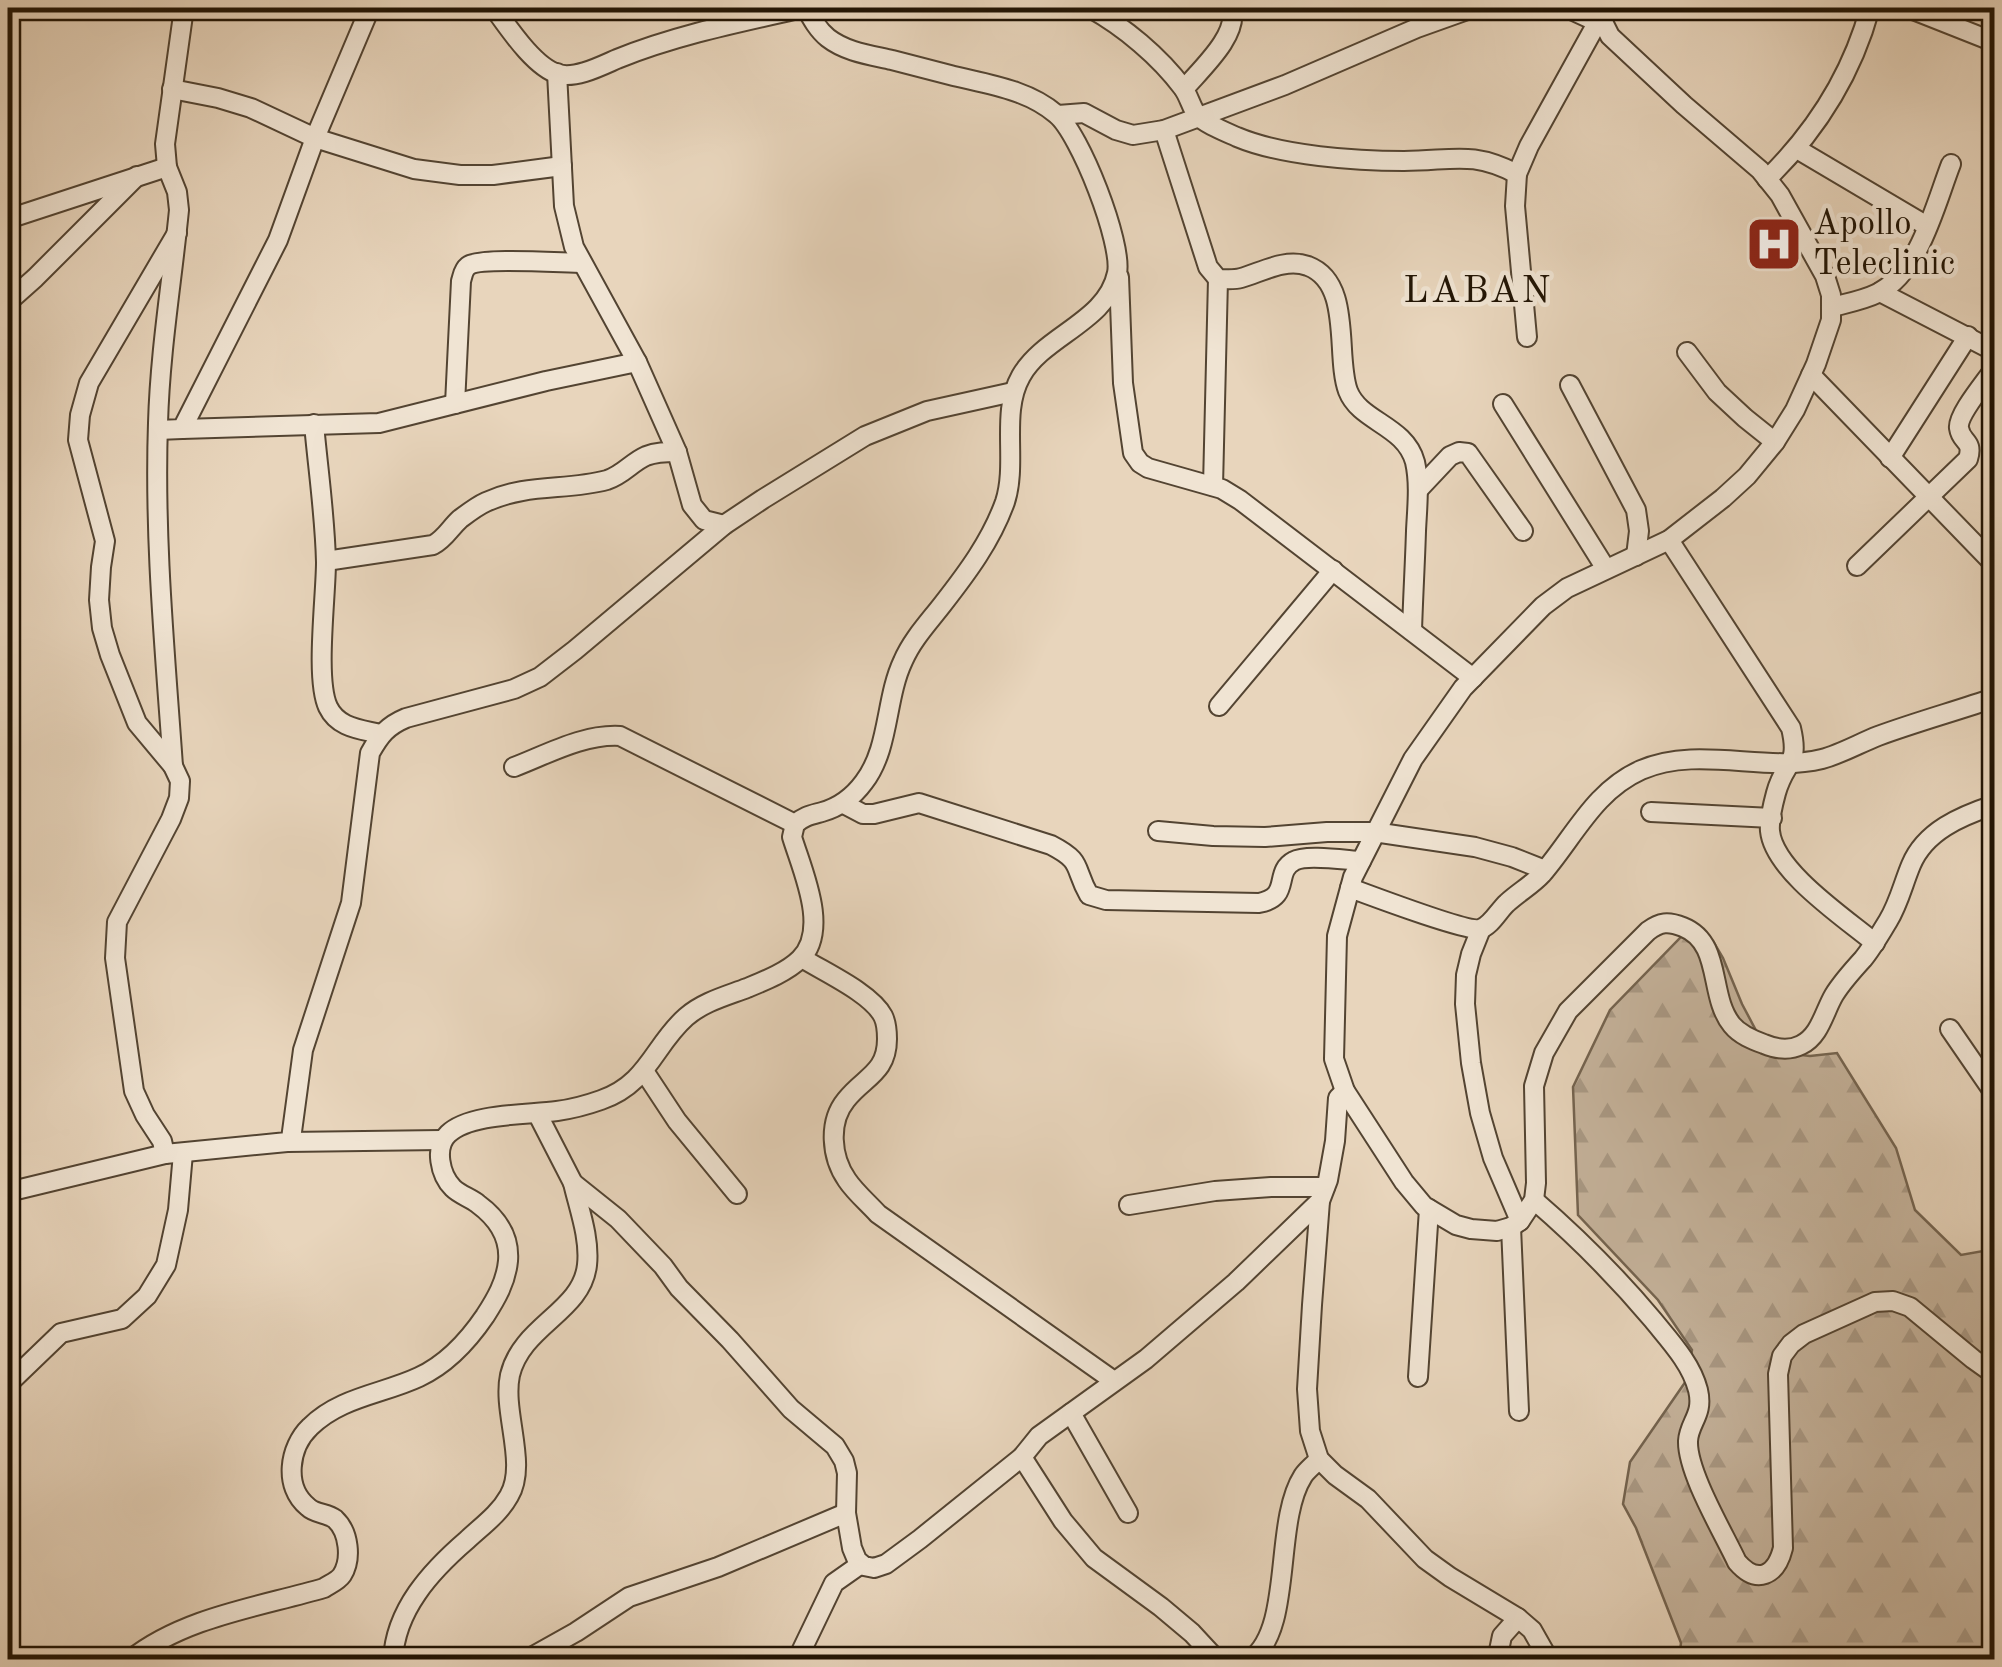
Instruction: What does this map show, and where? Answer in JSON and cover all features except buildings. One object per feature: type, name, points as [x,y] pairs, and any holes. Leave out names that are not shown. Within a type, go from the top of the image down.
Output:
[{"type":"street","points":[[173,766],[159,576],[158,430],[163,342],[179,210],[167,167],[166,144],[184,8]]},
{"type":"street","points":[[182,429],[278,240],[315,138],[370,8]]},
{"type":"street","points":[[494,8],[538,61],[556,74],[581,72],[644,48],[804,8],[820,30],[842,47],[1001,87],[1038,101],[1058,115],[1072,132],[1116,247],[1122,360],[1133,453],[1140,462],[1160,472],[1213,486],[1240,500],[1473,678]]},
{"type":"street","points":[[1090,8],[1144,46],[1184,89],[1198,117],[1240,138],[1289,151],[1343,158],[1470,158],[1493,162],[1517,174]]},
{"type":"street","points":[[1058,115],[1084,113],[1133,135],[1164,130],[1473,8]]},
{"type":"street","points":[[1567,8],[1601,19],[1617,43],[1768,179],[1820,267],[1832,295],[1831,320],[1812,375],[1794,410],[1775,442],[1735,487],[1669,540],[1567,588],[1543,606],[1473,678],[1413,758],[1361,860],[1337,936],[1334,1058],[1344,1090],[1404,1182],[1429,1210],[1472,1229],[1497,1230],[1515,1224],[1534,1200],[1534,1086],[1544,1053],[1568,1010],[1648,932],[1668,922],[1695,932],[1704,943],[1732,1026],[1758,1042],[1787,1049],[1800,1046],[1820,1027],[1839,987],[1874,943],[1899,900],[1917,851],[1949,823],[1994,805]]},
{"type":"street","points":[[1768,179],[1797,149],[1835,94],[1861,42],[1870,8]]},
{"type":"street","points":[[1908,8],[1948,15],[1994,42]]},
{"type":"street","points":[[1184,89],[1230,33],[1234,10]]},
{"type":"street","points":[[1527,337],[1515,206],[1517,174],[1528,146],[1601,19]]},
{"type":"street","points":[[556,74],[564,206],[574,247],[637,362],[676,452],[692,505],[704,520],[724,525]]},
{"type":"street","points":[[172,89],[251,108],[315,138],[414,169],[492,176],[562,166]]},
{"type":"street","points":[[1164,130],[1208,267],[1218,279],[1213,486]]},
{"type":"street","points":[[1797,149],[1927,226]]},
{"type":"street","points":[[1832,307],[1880,292],[1902,274],[1919,247],[1950,164]]},
{"type":"street","points":[[8,219],[167,167]]},
{"type":"street","points":[[8,302],[136,176]]},
{"type":"street","points":[[8,1384],[61,1334],[122,1319],[146,1296],[166,1265],[178,1210],[174,1154],[145,1115],[134,1091],[115,939],[123,909],[171,819],[180,782],[173,766],[137,724],[110,655],[102,628],[100,600],[105,541],[78,440],[89,383],[177,233]]},
{"type":"street","points":[[455,404],[464,271],[476,263],[489,262],[582,264]]},
{"type":"street","points":[[1218,279],[1237,279],[1285,264],[1308,266],[1326,279],[1338,305],[1349,394],[1359,408],[1403,440],[1414,460],[1418,490],[1412,630]]},
{"type":"street","points":[[130,1660],[146,1647],[197,1623],[324,1588],[340,1578],[347,1564],[344,1529],[331,1516],[309,1510],[298,1495],[292,1459],[299,1438],[315,1422],[348,1402],[417,1378],[441,1365],[474,1332],[492,1306],[508,1264],[504,1234],[498,1223],[481,1206],[451,1187],[442,1168],[441,1140],[452,1129],[474,1122],[604,1100],[626,1088],[644,1071],[684,1018],[802,958],[812,938],[814,914],[792,837],[795,824],[806,816],[844,804],[874,769],[902,662],[985,546],[999,518],[1010,478],[1013,392],[1036,358],[1111,293],[1118,269]]},
{"type":"street","points":[[1880,292],[1994,351]]},
{"type":"street","points":[[1890,458],[1968,336]]},
{"type":"street","points":[[1687,352],[1717,392],[1775,442]]},
{"type":"street","points":[[158,430],[379,423],[637,362]]},
{"type":"street","points":[[1857,566],[1968,459],[1970,446],[1960,433],[1960,419],[1994,369]]},
{"type":"street","points":[[1812,375],[1994,564]]},
{"type":"street","points":[[1570,385],[1636,510],[1640,531],[1636,556]]},
{"type":"street","points":[[287,1142],[291,1139],[303,1050],[351,903],[370,754],[380,734],[390,724],[406,718],[514,689],[540,677],[724,525],[865,436],[927,411],[1013,392]]},
{"type":"street","points":[[1502,404],[1606,569]]},
{"type":"street","points":[[314,424],[326,561],[322,680],[326,704],[336,720],[380,734]]},
{"type":"street","points":[[326,561],[433,546],[461,518],[506,494],[609,480],[648,455],[676,452]]},
{"type":"street","points":[[1418,490],[1450,456],[1468,454],[1523,531]]},
{"type":"street","points":[[1669,540],[1791,728],[1796,748],[1792,762],[1782,774],[1770,830],[1776,851],[1790,872],[1874,943]]},
{"type":"street","points":[[1218,706],[1333,570]]},
{"type":"street","points":[[1350,888],[1480,929],[1545,870],[1610,788],[1640,770],[1664,762],[1700,759],[1824,759],[1879,736],[1994,698]]},
{"type":"street","points":[[514,767],[587,739],[620,736],[795,824]]},
{"type":"street","points":[[844,804],[863,814],[919,804],[1052,845],[1071,855],[1078,864],[1089,894],[1106,900],[1259,903],[1278,894],[1287,867],[1294,860],[1361,860]]},
{"type":"street","points":[[1651,812],[1772,818]]},
{"type":"street","points":[[1158,831],[1265,838],[1374,832],[1474,848],[1545,870]]},
{"type":"street","points":[[1480,929],[1466,975],[1464,1004],[1480,1113],[1515,1224],[1519,1411]]},
{"type":"street","points":[[802,958],[868,1000],[883,1016],[887,1034],[886,1054],[879,1068],[845,1101],[837,1115],[836,1158],[847,1180],[878,1214],[1114,1382]]},
{"type":"street","points":[[1950,1029],[1994,1094]]},
{"type":"street","points":[[644,1071],[678,1121],[737,1194]]},
{"type":"street","points":[[1344,1090],[1338,1098],[1335,1141],[1323,1194],[1307,1389],[1310,1431],[1319,1459],[1368,1499],[1426,1560],[1532,1630],[1549,1660]]},
{"type":"street","points":[[393,1660],[400,1622],[436,1568],[501,1510],[512,1491],[516,1468],[509,1378],[516,1357],[533,1333],[578,1291],[586,1270],[588,1250],[573,1182],[537,1113]]},
{"type":"street","points":[[8,1192],[174,1154],[287,1142],[441,1140]]},
{"type":"street","points":[[573,1182],[618,1219],[791,1408],[834,1446],[847,1473],[846,1513],[852,1548],[861,1564],[874,1568],[886,1564],[946,1519],[1022,1457],[1039,1436],[1146,1359],[1236,1282],[1323,1194]]},
{"type":"street","points":[[1129,1206],[1271,1186],[1323,1194]]},
{"type":"street","points":[[1534,1200],[1579,1238],[1630,1292],[1692,1372],[1700,1394],[1699,1415],[1688,1437],[1690,1460],[1745,1572],[1764,1574],[1780,1562],[1784,1548],[1778,1374],[1782,1356],[1791,1344],[1804,1334],[1874,1302],[1893,1301],[1910,1307],[1994,1374]]},
{"type":"street","points":[[1418,1378],[1429,1210]]},
{"type":"street","points":[[1070,1413],[1128,1513]]},
{"type":"street","points":[[1022,1457],[1063,1521],[1094,1558],[1162,1607],[1217,1660]]},
{"type":"street","points":[[1251,1659],[1268,1638],[1275,1615],[1293,1501],[1302,1477],[1319,1459]]},
{"type":"street","points":[[526,1660],[629,1597],[718,1568],[846,1513]]},
{"type":"street","points":[[798,1660],[834,1583],[861,1564]]},
{"type":"street","points":[[1497,1660],[1502,1636],[1518,1618]]},
{"type":"green space","points":[[1696,935],[1713,941],[1760,1038],[1784,1053],[1837,1053],[1896,1148],[1915,1210],[1961,1255],[1983,1251],[1994,1261],[1994,1659],[1679,1659],[1681,1643],[1623,1504],[1630,1462],[1686,1381],[1692,1350],[1658,1300],[1578,1215],[1573,1087],[1610,1010],[1681,937]]},
{"type":"place","name":"Apollo Teleclinic","points":[[1774,244]]},
{"type":"district","name":"LABAN","points":[[1478,292]]}]
